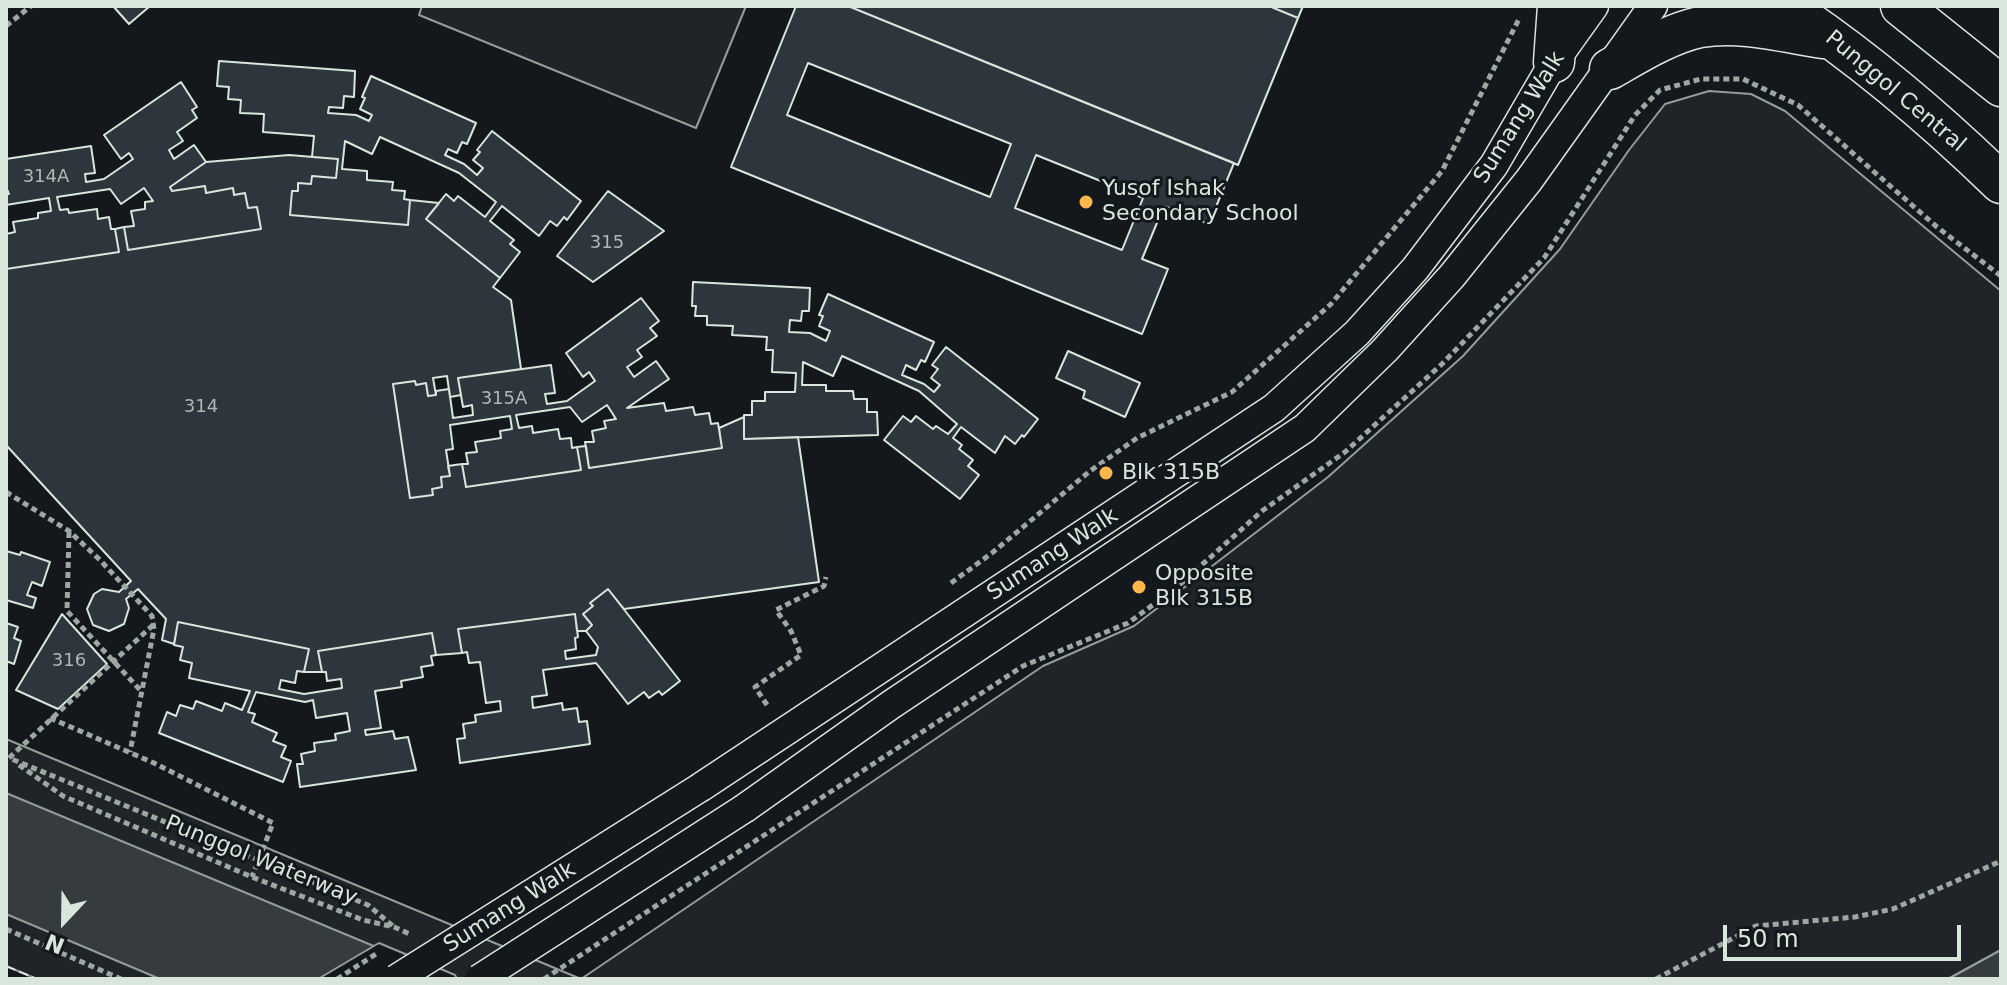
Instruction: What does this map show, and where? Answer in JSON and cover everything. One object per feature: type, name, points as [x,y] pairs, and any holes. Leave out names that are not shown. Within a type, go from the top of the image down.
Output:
[{"type":"main road","points":[[1554,62],[1558,6]]},
{"type":"main road","name":"Punggol Central","points":[[1785,6],[1835,39],[1959,143],[2001,183]]},
{"type":"main road","points":[[1901,6],[2001,86]]},
{"type":"main road","points":[[1610,69],[1650,45],[1699,28],[1733,25],[1835,39]]},
{"type":"street","name":"Sumang Walk","points":[[396,979],[701,787],[1274,408],[1357,333],[1415,269],[1494,165],[1554,62],[1594,6]]},
{"type":"street","name":"Sumang Walk","points":[[479,979],[745,808],[905,695],[1305,428],[1385,350],[1452,276],[1529,180],[1653,6]]},
{"type":"path","points":[[6,26],[31,6]]},
{"type":"path","points":[[942,589],[992,553],[1090,471],[1137,438],[1232,392],[1331,304],[1442,171],[1519,20],[1521,6]]},
{"type":"path","points":[[544,979],[1023,666],[1128,623],[1176,588],[1262,511],[1345,452],[1442,364],[1544,258],[1635,115],[1660,90],[1701,79],[1743,79],[1798,105],[1937,227],[2001,276]]},
{"type":"path","points":[[6,492],[69,531],[152,616],[153,625],[130,752]]},
{"type":"path","points":[[69,531],[67,611],[142,692]]},
{"type":"path","points":[[767,705],[755,687],[801,655],[791,631],[776,610],[824,586],[826,577]]},
{"type":"path","points":[[153,625],[7,758],[368,905],[394,927]]},
{"type":"path","points":[[50,718],[130,752],[273,823],[252,877]]},
{"type":"path","name":"Punggol Waterway","points":[[7,758],[63,796],[252,877],[420,939]]},
{"type":"path","points":[[1656,979],[1756,926],[1855,917],[1893,909],[2001,861]]},
{"type":"path","points":[[6,929],[121,979]]},
{"type":"shaded area","points":[[422,6],[746,6],[696,128],[419,15]]},
{"type":"shaded area","points":[[1709,91],[1751,94],[1785,111],[2001,291],[2001,950],[1948,979],[581,979],[1043,666],[1134,626],[1328,477],[1463,356],[1560,249],[1665,104]]},
{"type":"shaded area","points":[[6,739],[581,979],[37,979],[6,966]]},
{"type":"shaded area","points":[[6,793],[453,979],[160,979],[6,914]]},
{"type":"shaded area","points":[[2001,950],[2001,979],[1948,979]]},
{"type":"pier","points":[[379,943],[455,975],[457,979],[318,979]]},
{"type":"building","points":[[113,6],[150,6],[129,24]]},
{"type":"building","points":[[796,6],[848,6],[1234,163],[1209,224],[1164,206],[1142,259],[1168,269],[1142,334],[731,167]],"holes":[[[808,63],[1011,144],[990,197],[787,115]],[[1036,155],[1143,198],[1122,250],[1015,208]]]},
{"type":"building","points":[[848,6],[1269,6],[1298,18],[1238,165]]},
{"type":"building","points":[[1269,6],[1303,6],[1298,18]]},
{"type":"building","points":[[219,61],[355,71],[354,97],[344,96],[343,108],[329,107],[328,113],[356,115],[369,121],[372,115],[360,109],[371,76],[476,123],[467,144],[462,142],[457,153],[448,149],[445,155],[464,164],[477,175],[483,168],[473,160],[492,131],[581,201],[567,220],[564,217],[557,226],[550,221],[539,236],[502,206],[490,221],[514,240],[510,244],[520,252],[500,278],[426,219],[446,194],[454,201],[458,196],[485,217],[496,202],[459,173],[380,137],[372,154],[345,141],[342,169],[367,171],[367,180],[393,182],[392,190],[405,191],[404,199],[410,200],[408,225],[290,215],[292,191],[298,191],[298,183],[311,184],[312,176],[336,178],[338,159],[312,157],[314,136],[263,132],[264,114],[240,113],[241,100],[228,99],[229,87],[217,86]]},
{"type":"building","points":[[181,82],[197,107],[192,110],[197,118],[177,132],[183,141],[169,150],[174,159],[194,145],[206,162],[170,187],[172,191],[205,186],[206,193],[233,188],[234,195],[245,193],[248,208],[257,207],[261,229],[128,250],[124,227],[134,226],[131,211],[145,209],[145,202],[153,201],[144,188],[121,204],[110,189],[57,197],[60,210],[68,209],[69,213],[97,209],[98,219],[109,217],[111,229],[115,229],[119,252],[6,269],[6,234],[15,232],[13,222],[38,218],[38,213],[51,211],[49,198],[6,205],[6,194],[9,194],[6,159],[91,146],[95,173],[85,174],[86,182],[104,179],[133,159],[129,153],[121,159],[104,135]]},
{"type":"building","points":[[289,155],[338,159],[336,178],[312,176],[311,184],[298,183],[298,191],[292,191],[290,215],[408,225],[410,200],[439,203],[426,219],[500,278],[493,287],[511,300],[521,369],[458,378],[461,395],[450,397],[447,376],[433,378],[436,395],[428,396],[426,383],[393,384],[410,498],[433,495],[432,489],[442,487],[441,477],[450,476],[448,466],[462,464],[466,487],[581,470],[577,447],[586,446],[589,468],[722,448],[719,428],[744,417],[744,439],[798,437],[819,582],[624,609],[608,589],[590,603],[593,606],[583,614],[592,625],[586,631],[577,631],[575,614],[458,629],[462,653],[436,655],[432,633],[318,651],[322,672],[304,672],[309,649],[178,622],[174,644],[162,640],[166,619],[138,589],[126,599],[129,608],[124,624],[109,631],[93,625],[87,609],[94,594],[102,589],[119,592],[131,581],[6,445],[6,269],[119,252],[115,229],[124,227],[128,250],[261,229],[257,207],[248,208],[245,193],[234,195],[233,188],[206,193],[205,186],[172,191],[170,187],[206,162]]},
{"type":"building","points":[[608,191],[664,231],[593,282],[557,256]]},
{"type":"building","points":[[693,282],[810,288],[809,311],[802,311],[801,321],[790,320],[789,332],[810,333],[826,341],[830,331],[819,326],[823,316],[819,315],[828,294],[934,342],[925,362],[921,360],[916,370],[906,365],[902,375],[934,392],[940,385],[931,378],[938,369],[932,365],[946,347],[1038,419],[1015,444],[1005,436],[995,453],[961,427],[953,438],[962,445],[959,449],[973,460],[968,466],[979,475],[960,499],[884,440],[903,416],[911,422],[916,416],[933,429],[936,426],[948,434],[957,424],[919,391],[842,356],[833,376],[803,362],[802,385],[826,385],[826,391],[853,391],[854,399],[867,399],[867,412],[877,412],[878,435],[744,439],[744,415],[752,415],[752,401],[765,401],[765,392],[795,392],[796,373],[772,372],[773,350],[766,350],[767,337],[732,335],[733,326],[707,325],[707,316],[695,316],[696,306],[692,306]]},
{"type":"building","points":[[641,298],[659,321],[650,328],[657,336],[637,350],[642,357],[627,367],[634,377],[656,361],[669,379],[627,408],[664,403],[666,411],[693,407],[695,415],[709,413],[711,424],[718,423],[722,448],[589,468],[585,442],[594,442],[592,431],[606,428],[604,421],[616,419],[607,405],[582,422],[570,407],[516,415],[519,428],[532,426],[533,433],[558,429],[560,439],[571,438],[572,448],[577,447],[581,470],[466,487],[462,464],[468,464],[466,453],[477,452],[475,442],[501,438],[500,431],[512,429],[510,416],[450,425],[453,449],[446,450],[450,476],[441,477],[442,487],[432,489],[433,495],[410,498],[393,384],[426,383],[428,396],[449,389],[453,418],[473,415],[472,405],[463,407],[458,378],[551,365],[555,393],[545,394],[547,404],[567,401],[595,381],[589,372],[583,377],[566,353]]},
{"type":"building","points":[[1068,351],[1140,383],[1125,417],[1083,398],[1085,391],[1056,378]]},
{"type":"building","points":[[6,551],[20,555],[21,552],[50,562],[42,586],[32,582],[27,595],[36,598],[33,608],[6,600]]},
{"type":"building","points":[[608,589],[680,681],[662,695],[659,691],[649,698],[644,692],[628,704],[596,663],[543,670],[547,695],[532,697],[533,708],[562,703],[563,710],[577,708],[579,722],[587,721],[590,744],[460,763],[457,739],[465,738],[463,724],[476,722],[475,715],[501,711],[500,701],[486,703],[480,662],[469,663],[467,652],[462,653],[458,629],[575,614],[576,649],[565,651],[566,659],[596,655],[598,647],[586,631],[592,625],[583,614],[593,606],[590,603]]},
{"type":"building","points":[[62,614],[107,664],[58,709],[16,690]]},
{"type":"building","points":[[178,622],[309,649],[304,672],[297,671],[295,683],[281,680],[279,689],[304,694],[342,688],[341,679],[327,681],[318,651],[432,633],[436,655],[431,656],[433,665],[421,667],[423,677],[401,681],[402,687],[375,691],[381,728],[365,730],[366,735],[393,731],[395,739],[408,737],[416,770],[300,787],[297,764],[303,764],[301,754],[315,751],[314,743],[336,740],[335,734],[350,731],[347,713],[316,718],[313,700],[305,702],[256,692],[248,712],[255,714],[252,722],[277,733],[273,741],[286,746],[281,757],[291,761],[283,782],[159,733],[167,712],[176,716],[180,705],[193,709],[196,701],[222,711],[225,703],[242,710],[250,691],[189,678],[192,663],[180,660],[183,647],[174,645]]},
{"type":"building","points":[[6,623],[18,627],[14,638],[21,641],[14,664],[6,661]]},
{"type":"fence","points":[[6,966],[37,979]]},
{"type":"place","name":"Yusof Ishak Secondary School","points":[[1086,202]]},
{"type":"place","name":"Blk 315B","points":[[1106,473]]},
{"type":"place","name":"Opposite Blk 315B","points":[[1139,587]]}]
